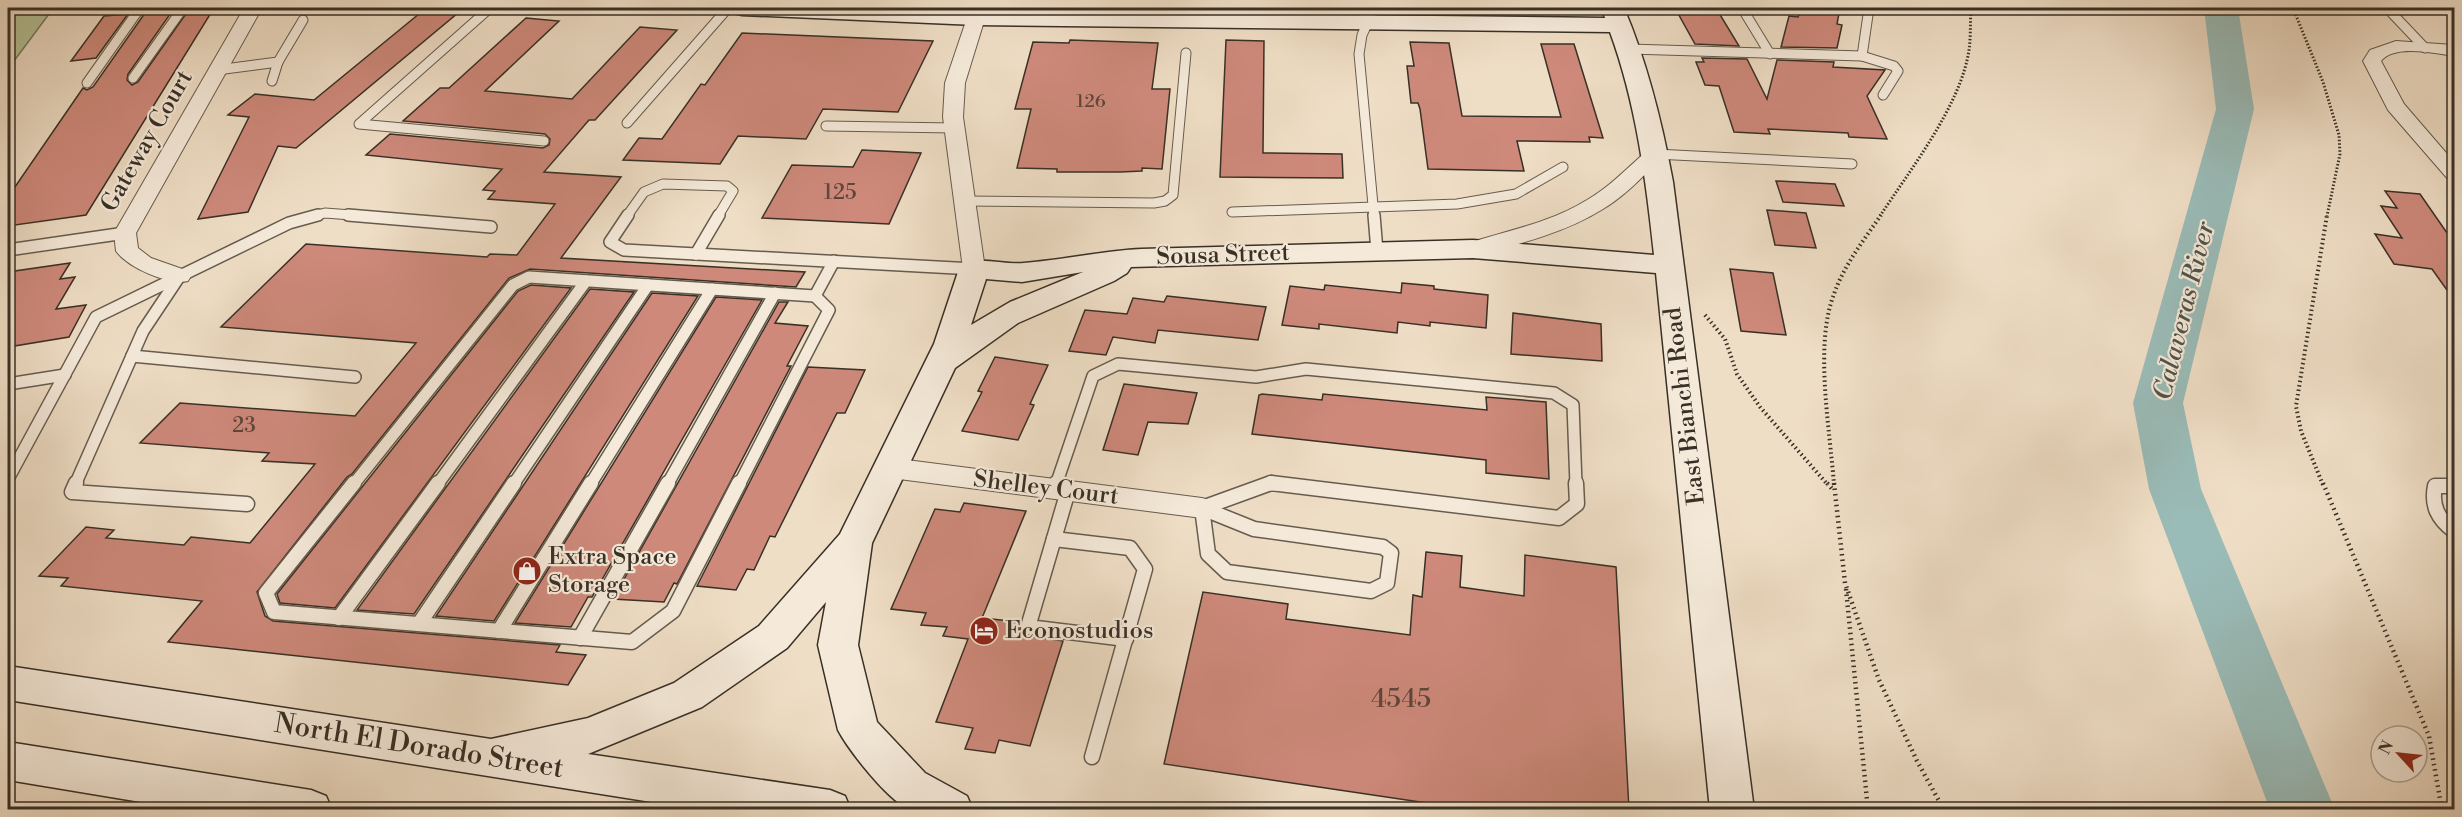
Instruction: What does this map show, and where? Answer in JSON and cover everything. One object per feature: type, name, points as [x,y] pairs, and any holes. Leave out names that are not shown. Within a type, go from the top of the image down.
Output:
[{"type":"street","name":"Gateway Court","points":[[180,276],[143,263],[127,251],[124,232],[253,8]]},
{"type":"street","points":[[742,8],[976,18],[1126,13],[1367,15],[1621,27]]},
{"type":"street","points":[[492,757],[591,735],[688,695],[773,637],[854,543],[950,344],[974,269],[954,128],[955,83],[976,18]]},
{"type":"street","name":"East Bianchi Road","points":[[1621,27],[1655,154],[1670,265],[1732,810]]},
{"type":"street","points":[[2454,50],[2393,46],[2380,49],[2374,54],[2372,61],[2389,97],[2454,174]]},
{"type":"street","name":"Sousa Street","points":[[1473,249],[1568,218],[1595,204],[1655,154]]},
{"type":"street","name":"Sousa Street","points":[[974,269],[1022,273],[1131,258],[1473,249],[1670,265]]},
{"type":"street","points":[[942,361],[1006,317],[1045,299],[1091,283],[1131,258]]},
{"type":"street","name":"Shelley Court","points":[[891,468],[1202,508]]},
{"type":"street","points":[[854,543],[838,645],[859,730],[910,787],[952,810]]},
{"type":"street","name":"North El Dorado Street","points":[[8,683],[830,810]]},
{"type":"street","points":[[8,761],[311,810]]},
{"type":"lane","points":[[87,83],[140,8]]},
{"type":"lane","points":[[133,78],[183,8]]},
{"type":"lane","points":[[490,8],[359,124],[544,141]]},
{"type":"lane","points":[[627,123],[728,8]]},
{"type":"lane","points":[[1742,8],[1770,54]]},
{"type":"lane","points":[[1862,56],[1869,8]]},
{"type":"lane","points":[[2387,8],[2425,48]]},
{"type":"lane","points":[[1367,15],[1359,54],[1377,251]]},
{"type":"lane","points":[[272,81],[278,62],[303,20]]},
{"type":"lane","points":[[1621,27],[1770,54],[1862,56],[1894,66],[1898,71],[1883,95]]},
{"type":"lane","points":[[965,201],[1015,203],[1154,203],[1165,201],[1173,195],[1186,52]]},
{"type":"lane","points":[[217,70],[278,62]]},
{"type":"lane","points":[[826,126],[954,128]]},
{"type":"lane","points":[[1655,154],[1852,164]]},
{"type":"lane","points":[[1232,212],[1457,204],[1516,194],[1563,167]]},
{"type":"lane","points":[[696,254],[733,191],[727,186],[663,184],[644,192],[610,242],[624,250],[696,254],[834,261],[974,269]]},
{"type":"lane","points":[[8,479],[96,317],[289,223],[326,213],[491,227]]},
{"type":"lane","points":[[8,250],[124,232]]},
{"type":"lane","points":[[815,296],[834,261]]},
{"type":"lane","points":[[180,276],[143,331],[72,492],[247,504]]},
{"type":"lane","points":[[529,277],[775,293],[815,296],[829,310],[673,610],[632,642],[274,612],[266,593],[513,285],[529,277]]},
{"type":"lane","points":[[339,618],[586,281]]},
{"type":"lane","points":[[419,624],[648,285]]},
{"type":"lane","points":[[499,631],[712,289]]},
{"type":"lane","points":[[580,638],[775,293]]},
{"type":"lane","points":[[132,356],[355,376]]},
{"type":"lane","points":[[1126,639],[1028,627],[1054,539],[1061,490],[1093,376],[1118,364],[1256,377],[1306,369],[1554,393],[1573,405],[1577,504],[1559,518],[1271,483],[1202,508]]},
{"type":"lane","points":[[8,384],[65,375]]},
{"type":"lane","points":[[2454,486],[2435,486],[2432,499],[2434,510],[2454,531]]},
{"type":"lane","points":[[1202,508],[1254,529],[1383,547],[1391,553],[1387,583],[1371,591],[1227,572],[1208,554],[1202,508]]},
{"type":"lane","points":[[1054,539],[1130,548],[1145,569],[1092,757]]},
{"type":"path","points":[[1868,810],[1835,491],[1825,362],[1826,320],[1834,292],[1845,270],[1936,129],[1961,80],[1969,50],[1971,8]]},
{"type":"path","points":[[2294,8],[2333,111],[2339,135],[2340,154],[2332,184],[2296,406],[2297,415],[2301,431],[2429,736],[2442,810]]},
{"type":"path","points":[[1704,313],[1725,339],[1737,374],[1760,407],[1835,491]]},
{"type":"path","points":[[1845,583],[1879,680],[1917,761],[1944,810]]},
{"type":"green space","points":[[52,10],[8,69],[8,15]]},
{"type":"building","points":[[190,8],[214,8],[86,215],[8,226],[8,197],[83,88],[87,90],[93,87],[145,13],[173,10],[128,74],[127,80],[132,85],[138,82]]},
{"type":"building","points":[[1675,8],[1716,8],[1739,46],[1695,44]]},
{"type":"building","points":[[1808,8],[1840,8],[1837,24],[1842,25],[1837,48],[1781,47],[1789,16],[1798,17],[1800,12],[1806,13]]},
{"type":"building","points":[[425,9],[459,12],[296,148],[278,146],[248,212],[198,219],[249,117],[228,115],[255,94],[314,100]]},
{"type":"building","points":[[128,14],[96,58],[71,61],[104,16]]},
{"type":"building","points":[[526,18],[559,21],[485,91],[572,99],[640,27],[677,30],[595,120],[589,120],[544,172],[621,177],[561,258],[805,272],[796,287],[530,269],[509,278],[257,592],[265,616],[273,621],[560,645],[556,652],[586,655],[568,685],[168,642],[202,601],[61,586],[68,578],[39,576],[86,527],[114,530],[106,538],[184,545],[191,537],[250,543],[315,464],[262,461],[269,453],[140,443],[180,403],[355,416],[416,343],[221,327],[306,244],[487,257],[490,254],[517,255],[555,204],[488,199],[495,191],[483,190],[502,169],[366,155],[390,134],[543,148],[549,145],[550,139],[545,134],[403,121],[440,88],[449,88]]},
{"type":"building","points":[[742,33],[933,41],[898,112],[823,109],[806,139],[738,136],[720,164],[623,160],[639,138],[662,139],[701,84],[705,85]]},
{"type":"building","points":[[1070,40],[1158,43],[1152,89],[1170,89],[1162,169],[1057,172],[1057,169],[1017,168],[1031,109],[1015,109],[1033,42],[1069,43]]},
{"type":"building","points":[[1226,40],[1264,41],[1263,153],[1342,154],[1343,178],[1220,177]]},
{"type":"building","points":[[1410,42],[1449,43],[1462,116],[1561,117],[1541,44],[1574,44],[1603,138],[1589,137],[1590,142],[1517,141],[1524,171],[1428,169],[1420,109],[1418,103],[1411,103],[1407,66],[1414,66]]},
{"type":"building","points":[[1702,58],[1747,59],[1767,99],[1777,60],[1834,62],[1833,67],[1885,70],[1867,96],[1887,139],[1849,137],[1848,133],[1768,129],[1770,134],[1734,132],[1719,86],[1705,85],[1696,62],[1704,62]]},
{"type":"building","points":[[862,150],[921,153],[889,224],[762,218],[792,165],[853,167]]},
{"type":"building","points":[[1776,181],[1835,184],[1844,206],[1783,202]]},
{"type":"building","points":[[2385,191],[2420,194],[2454,243],[2454,300],[2432,269],[2394,264],[2375,234],[2402,238],[2381,206],[2397,208]]},
{"type":"building","points":[[1767,210],[1806,213],[1816,248],[1775,245]]},
{"type":"building","points":[[70,263],[60,279],[75,277],[56,309],[86,305],[69,337],[8,347],[8,272]]},
{"type":"building","points":[[1730,269],[1773,273],[1786,335],[1741,331]]},
{"type":"building","points":[[1402,283],[1488,295],[1486,328],[1430,322],[1430,326],[1398,322],[1397,333],[1319,324],[1319,329],[1282,325],[1290,286],[1324,290],[1325,285],[1401,293]]},
{"type":"building","points":[[531,285],[571,288],[335,608],[280,603],[277,594],[518,291]]},
{"type":"building","points":[[590,289],[634,292],[414,614],[357,610]]},
{"type":"building","points":[[652,293],[698,296],[494,621],[436,616]]},
{"type":"building","points":[[1167,296],[1266,307],[1258,340],[1158,330],[1155,343],[1113,337],[1106,355],[1069,351],[1085,310],[1127,314],[1133,298],[1164,302]]},
{"type":"building","points":[[716,297],[762,300],[592,597],[588,597],[571,627],[515,623]]},
{"type":"building","points":[[779,302],[788,302],[775,323],[808,326],[787,366],[791,366],[677,584],[674,583],[664,602],[613,599]]},
{"type":"building","points":[[1513,313],[1601,324],[1602,361],[1511,354]]},
{"type":"building","points":[[995,357],[1048,365],[1030,404],[1034,405],[1018,440],[962,431],[982,392],[978,391]]},
{"type":"building","points":[[808,367],[865,370],[845,413],[837,413],[775,537],[770,536],[754,570],[747,569],[736,590],[697,586]]},
{"type":"building","points":[[1124,384],[1197,393],[1188,424],[1148,422],[1138,455],[1103,450]]},
{"type":"building","points":[[1323,394],[1487,410],[1486,397],[1546,402],[1549,479],[1486,473],[1486,460],[1252,434],[1259,395],[1322,400]]},
{"type":"building","name":"Econostudios","points":[[964,503],[1026,511],[982,618],[1020,622],[1019,629],[1022,635],[1063,641],[1030,746],[999,740],[995,753],[965,749],[973,728],[936,722],[968,639],[943,636],[947,627],[921,625],[926,613],[891,609],[935,509],[960,512]]},
{"type":"building","points":[[1426,552],[1462,556],[1460,587],[1524,596],[1525,555],[1616,567],[1629,810],[1474,810],[1164,764],[1203,592],[1288,604],[1286,619],[1410,635],[1413,595],[1422,597]]},
{"type":"waterway","name":"Calaveras River","points":[[2221,8],[2235,109],[2158,403],[2175,489],[2303,810]]},
{"type":"place","name":"Extra Space Storage","points":[[527,571]]},
{"type":"place","name":"Econostudios","points":[[984,631]]}]
